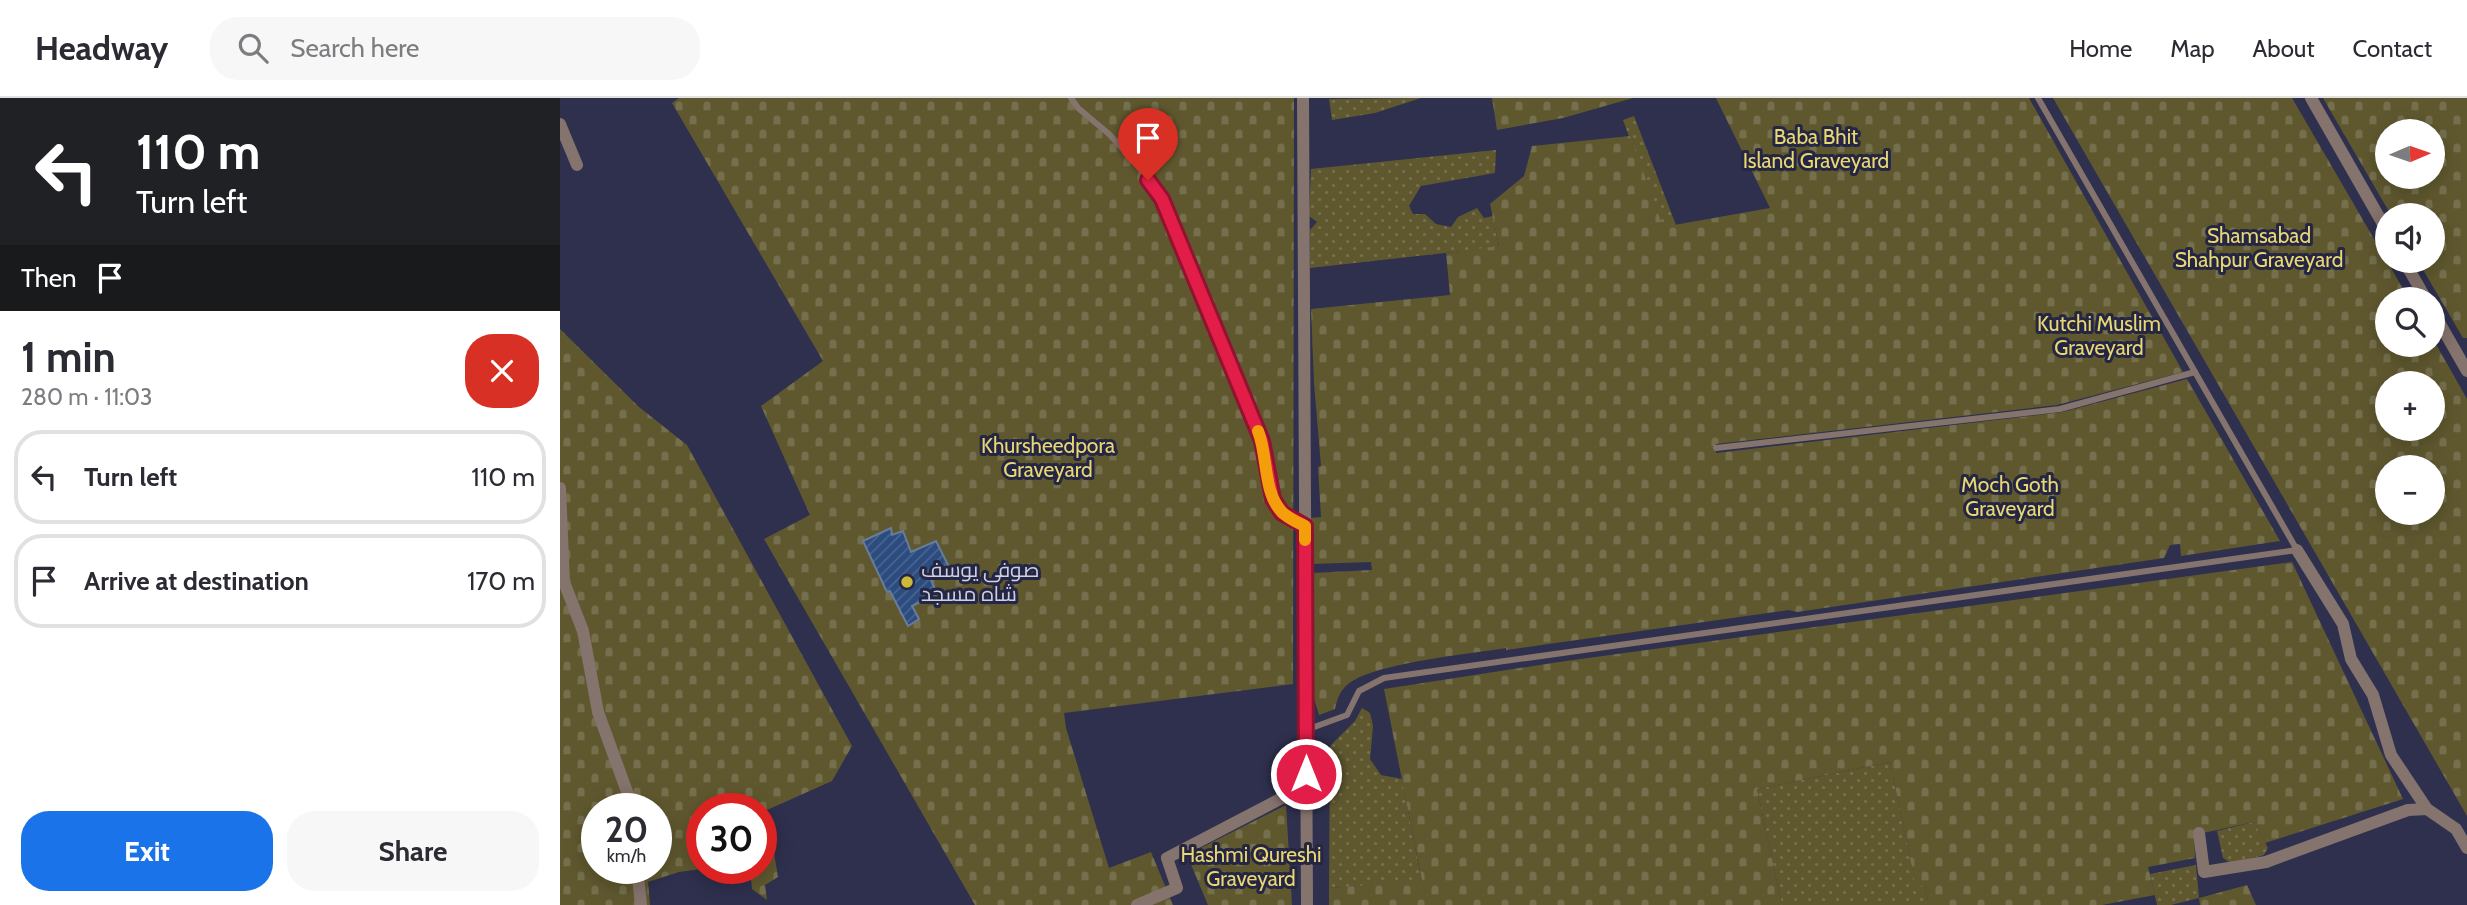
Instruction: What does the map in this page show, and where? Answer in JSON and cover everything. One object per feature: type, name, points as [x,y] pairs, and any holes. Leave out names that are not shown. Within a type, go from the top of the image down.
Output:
[{"type":"street","points":[[1303,98],[1307,905]]},
{"type":"street","points":[[2311,98],[2375,210]]},
{"type":"street","points":[[560,124],[576,165]]},
{"type":"street","points":[[2445,332],[2467,370]]},
{"type":"street","points":[[560,488],[564,582],[583,631],[598,712],[627,793]]},
{"type":"street","points":[[2297,550],[2343,624],[2351,659],[2373,695],[2391,755],[2427,809],[2456,829],[2467,848]]},
{"type":"street","points":[[1137,905],[1178,888],[1167,858],[1282,798],[1306,796]]},
{"type":"street","points":[[2199,833],[2204,872],[2266,862],[2408,810],[2427,809]]},
{"type":"street","points":[[639,884],[641,905]]},
{"type":"lane","points":[[1071,98],[1078,108],[1109,134],[1134,161],[1162,199],[1262,441],[1273,499],[1282,513],[1305,526]]},
{"type":"lane","points":[[1306,730],[1348,715],[1359,691],[1384,678],[2297,550],[2038,98]]},
{"type":"lane","points":[[1716,449],[2060,409],[2195,372]]},
{"type":"green space","name":"Khursheedpora Graveyard","points":[[679,98],[1294,98],[1293,684],[1064,713],[1066,728],[1109,868],[1151,852],[1173,905],[975,905],[764,539],[810,515],[761,406],[823,361],[672,103]]},
{"type":"green space","points":[[1421,98],[1375,113],[1332,120],[1329,99]]},
{"type":"green space","points":[[1492,98],[1633,98],[1563,118],[1497,130]]},
{"type":"green space","points":[[1716,98],[2029,98],[2183,372],[2057,405],[1716,444],[1716,453],[2063,412],[2187,379],[2280,541],[2181,556],[2180,544],[2170,545],[2164,558],[1797,612],[1789,610],[1422,660],[1360,677],[1342,690],[1335,709],[1319,715],[1313,695],[1312,573],[1372,570],[1371,562],[1312,564],[1310,518],[1321,517],[1318,467],[1321,466],[1311,309],[1450,295],[1446,253],[1499,246],[1490,204],[1524,176],[1532,146],[1630,136],[1663,227],[1770,208]]},
{"type":"green space","name":"Shamsabad Shahpur Graveyard","points":[[2053,98],[2292,98],[2375,241],[2375,273],[2394,273],[2402,287],[2375,287],[2375,357],[2443,357],[2467,399],[2467,816]]},
{"type":"green space","points":[[2323,98],[2467,98],[2467,338],[2463,338],[2445,307],[2445,287],[2433,287],[2425,273],[2445,273],[2445,203],[2384,203],[2376,189],[2445,189],[2445,119],[2375,119],[2375,187]]},
{"type":"green space","points":[[1634,116],[1676,225],[1663,228],[1623,120]]},
{"type":"green space","points":[[1496,150],[1495,173],[1421,186],[1409,206],[1413,214],[1425,214],[1436,224],[1451,227],[1458,217],[1477,208],[1484,218],[1493,216],[1499,247],[1310,268],[1310,230],[1317,222],[1309,216],[1311,169]]},
{"type":"green space","points":[[560,329],[639,407],[687,445],[852,746],[832,781],[777,806],[777,793],[686,793],[686,871],[672,874],[672,793],[581,793],[581,884],[648,884],[650,905],[560,905]]},
{"type":"green space","points":[[2292,562],[2403,799],[2265,843],[2254,822],[2194,835],[2195,858],[2148,867],[2155,895],[2102,905],[1929,905],[1925,886],[1916,887],[1890,762],[1757,789],[1782,905],[1329,905],[1329,888],[1422,881],[1384,689],[1559,662]]},
{"type":"green space","points":[[1362,708],[1370,713],[1373,726],[1370,759],[1381,775],[1402,779],[1422,882],[1329,888],[1330,746],[1355,721]]},
{"type":"green space","points":[[1890,762],[1916,886],[1925,886],[1929,905],[1782,905],[1757,789]]},
{"type":"green space","name":"Hashmi Qureshi Graveyard","points":[[1286,805],[1292,905],[1208,905],[1187,855]]},
{"type":"green space","points":[[2254,822],[2268,848],[2264,855],[2232,864],[2223,858],[2217,831]]},
{"type":"green space","points":[[2196,865],[2199,898],[2171,905],[2157,905],[2150,874]]},
{"type":"green space","points":[[752,884],[767,884],[767,900],[752,889]]},
{"type":"green space","points":[[2247,885],[2256,905],[2200,905],[2199,898]]},
{"type":"building","name":"صوفی یوسف شاہ مسجد","points":[[891,528],[892,535],[903,531],[911,552],[936,541],[948,565],[928,573],[937,594],[912,606],[919,619],[908,626],[890,591],[887,592],[863,541]]},
{"type":"slow traffic","points":[[1258,431],[1273,499],[1282,513],[1305,526],[1305,540]]},
{"type":"place","name":"صوفی یوسف شاہ مسجد","points":[[907,582]]},
{"type":"route","points":[[1148,180],[1162,199],[1262,441],[1273,499],[1282,513],[1305,526],[1306,774]]},
{"type":"park label","name":"Baba Bhit Island Graveyard","points":[[1816,149]]},
{"type":"park label","name":"Kutchi Muslim Graveyard","points":[[2099,336]]},
{"type":"park label","name":"Moch Goth Graveyard","points":[[2010,497]]}]
